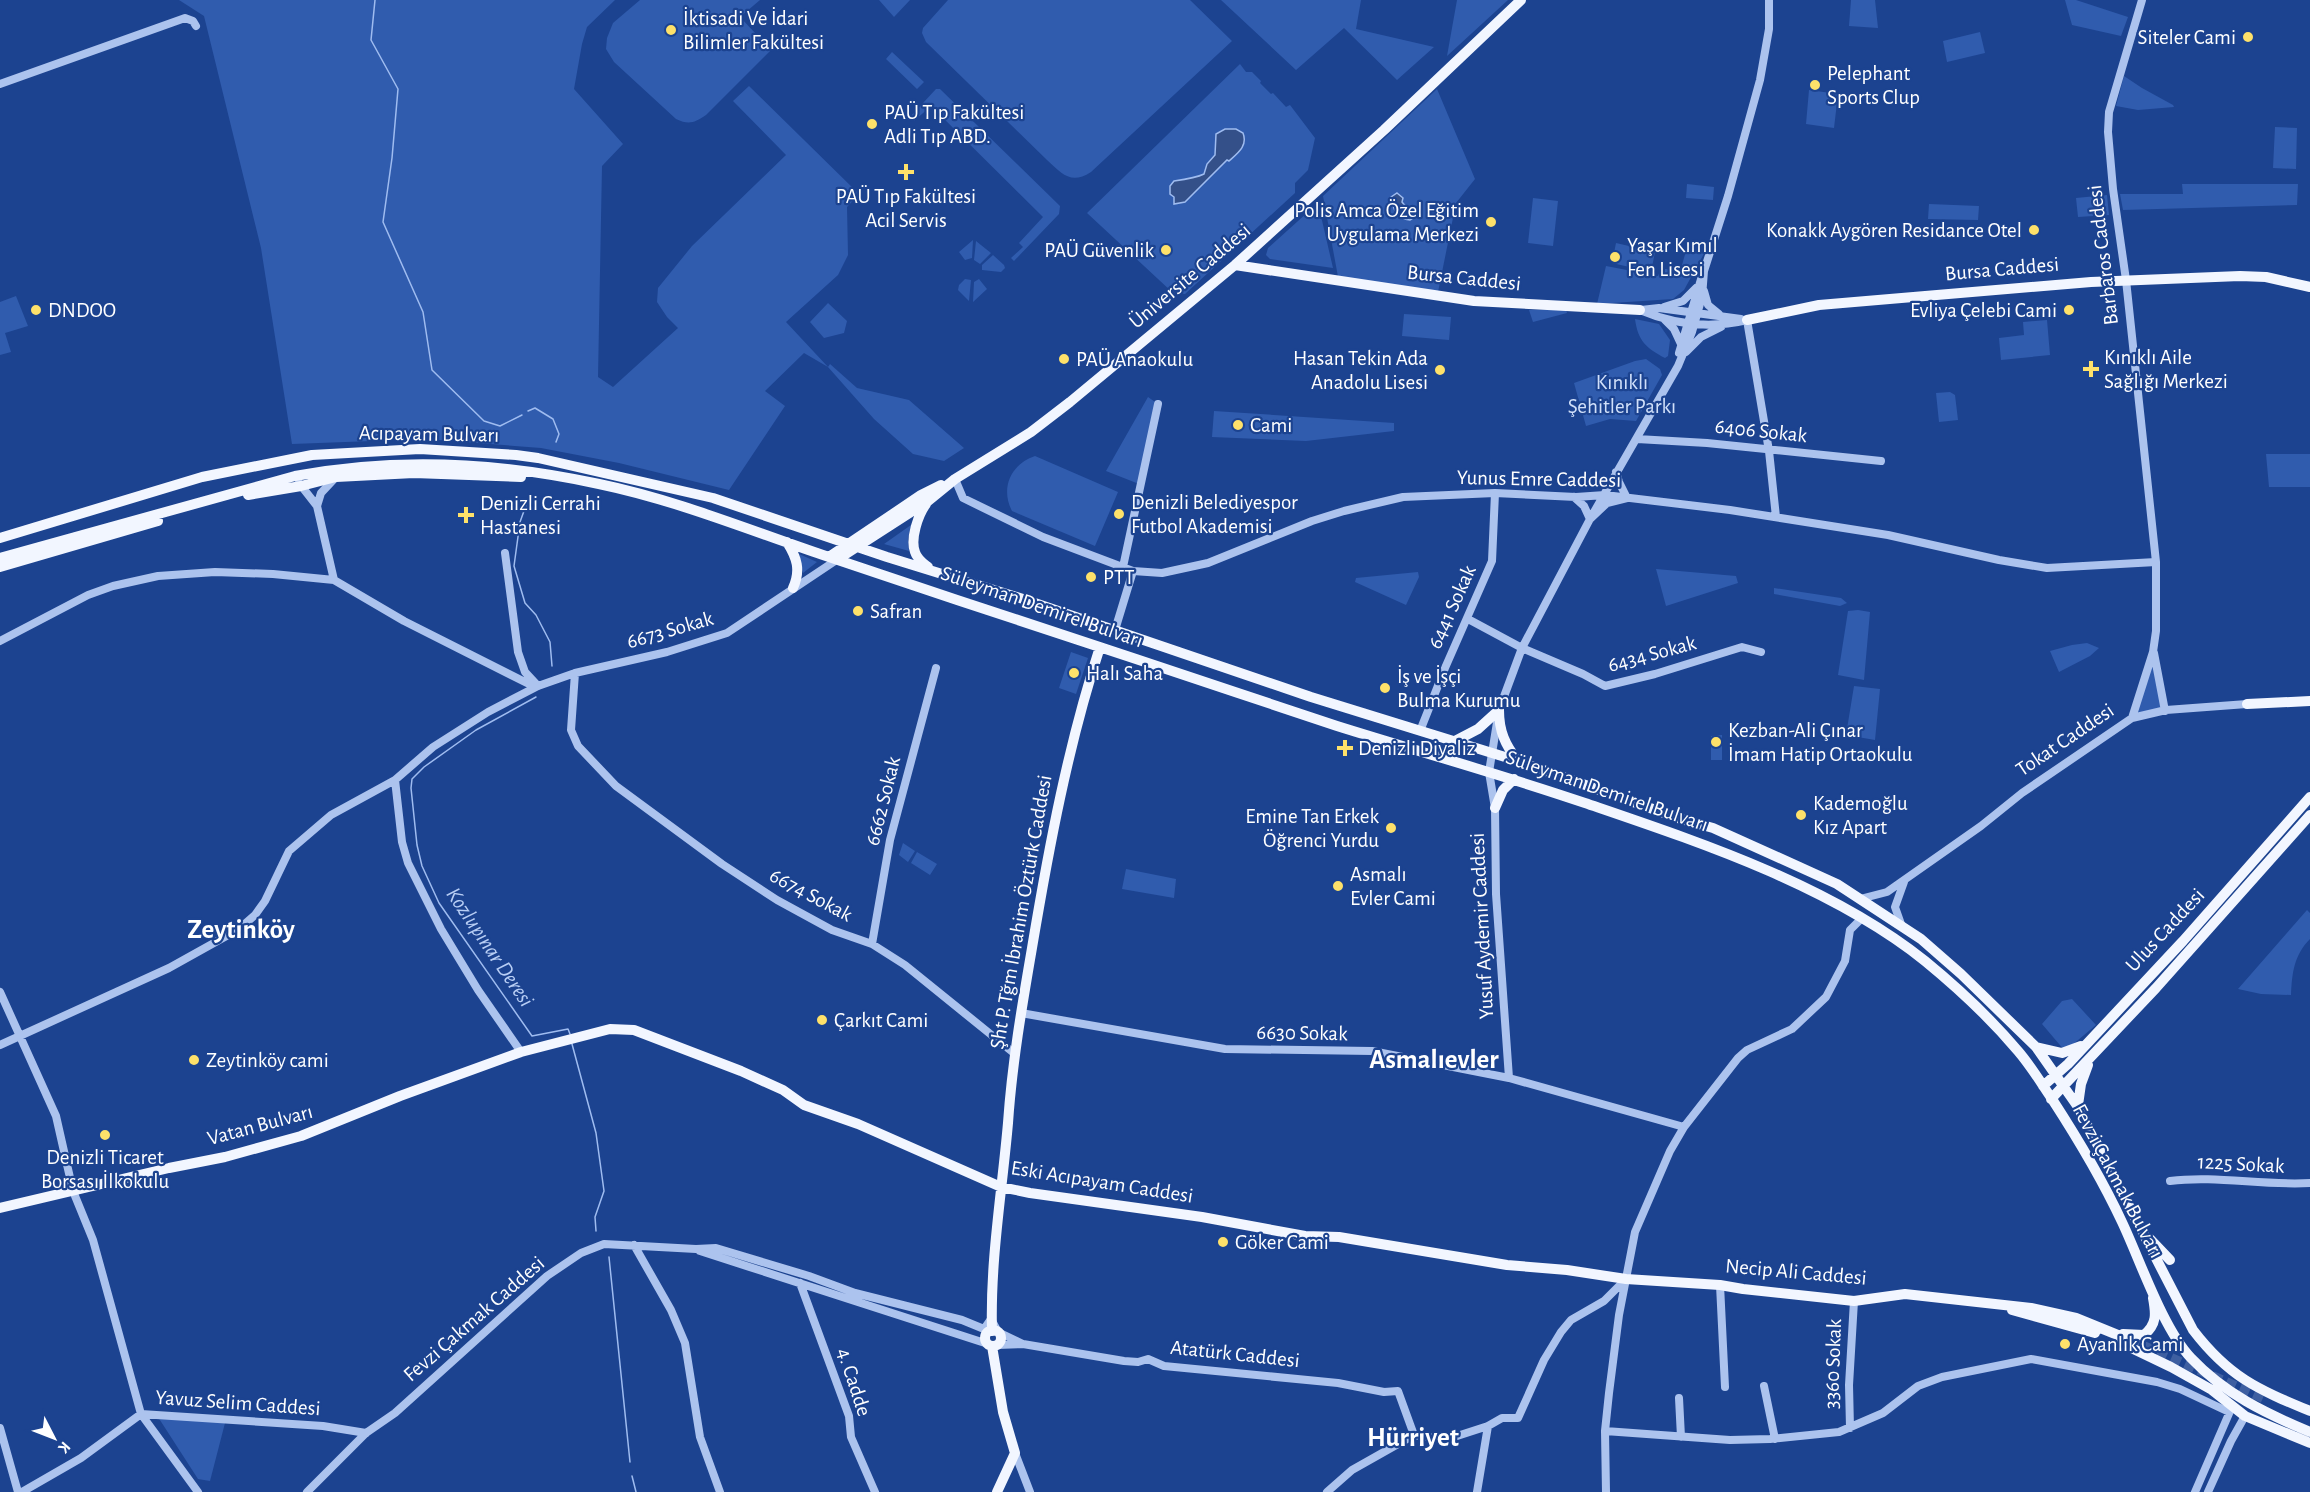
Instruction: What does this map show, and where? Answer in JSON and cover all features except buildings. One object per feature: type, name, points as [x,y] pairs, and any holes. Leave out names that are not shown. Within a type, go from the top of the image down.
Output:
[{"type":"main road","name":"Üniversite Caddesi","points":[[851,545],[928,501],[955,479],[1031,432],[1070,402],[1235,265],[1384,130],[1521,0]]},
{"type":"main road","name":"Bursa Caddesi","points":[[1235,265],[1474,301],[1640,310]]},
{"type":"main road","name":"Bursa Caddesi","points":[[1747,320],[1830,304],[1917,295],[2126,280],[2240,276],[2266,277],[2310,286]]},
{"type":"main road","name":"Acıpayam Bulvarı","points":[[0,538],[202,477],[312,455],[420,449],[516,455],[602,471],[713,498],[851,545]]},
{"type":"main road","name":"Acıpayam Bulvarı","points":[[0,558],[294,476],[415,462],[515,470],[600,484],[718,517],[818,553]]},
{"type":"main road","points":[[0,567],[247,495],[301,486],[336,477],[414,473],[582,481]]},
{"type":"main road","points":[[831,561],[921,495],[955,479]]},
{"type":"main road","points":[[928,501],[919,518],[914,549],[920,561],[936,572]]},
{"type":"main road","points":[[787,542],[798,564],[798,576],[793,588]]},
{"type":"main road","name":"Süleyman Demirel Bulvarı","points":[[851,545],[1023,598],[1277,686],[1518,761],[1681,819],[1713,828],[1837,884],[1860,899]]},
{"type":"main road","name":"Süleyman Demirel Bulvarı","points":[[818,553],[831,561],[1339,726],[1515,779],[1712,848],[1766,871],[1862,918]]},
{"type":"main road","name":"Şht P. Tğm İbrahim Öztürk Caddesi","points":[[1015,1453],[1002,1412],[993,1346],[1001,1339],[991,1331],[993,1262],[1009,1094],[1050,840],[1081,712],[1100,647]]},
{"type":"main road","name":"Tokat Caddesi","points":[[2247,704],[2310,701]]},
{"type":"main road","points":[[1455,741],[1478,729],[1499,710]]},
{"type":"main road","points":[[1499,710],[1499,727],[1508,749],[1518,761]]},
{"type":"main road","points":[[1495,808],[1503,790],[1515,779]]},
{"type":"main road","name":"Ulus Caddesi","points":[[2043,1086],[2183,941],[2310,797]]},
{"type":"main road","name":"Ulus Caddesi","points":[[2051,1099],[2156,988],[2310,815]]},
{"type":"main road","name":"Fevzi Çakmak Bulvarı","points":[[1860,899],[1901,924],[1961,975],[2036,1047],[2057,1074],[2078,1105],[2193,1330],[2210,1352],[2239,1377],[2265,1392],[2310,1412]]},
{"type":"main road","name":"Fevzi Çakmak Bulvarı","points":[[1862,918],[1897,940],[1940,974],[2022,1054],[2067,1119],[2087,1154],[2176,1337],[2190,1357],[2241,1400],[2310,1432]]},
{"type":"main road","name":"Eski Acıpayam Caddesi","points":[[521,1052],[610,1029],[634,1030],[741,1071],[783,1090],[804,1105],[818,1108],[858,1124],[1001,1187],[1041,1195],[1202,1216],[1305,1236],[1339,1237],[1507,1265],[1567,1270],[1621,1281],[1671,1282]]},
{"type":"main road","points":[[2036,1047],[2062,1053],[2084,1045]]},
{"type":"main road","name":"Vatan Bulvarı","points":[[0,1208],[159,1170],[225,1157],[301,1136],[400,1096],[521,1052]]},
{"type":"main road","points":[[2078,1105],[2081,1084],[2092,1056]]},
{"type":"main road","points":[[2145,1234],[2170,1260]]},
{"type":"main road","name":"Necip Ali Caddesi","points":[[1671,1282],[1720,1285],[1743,1290],[1854,1301],[1905,1294],[1989,1302],[2058,1313],[2130,1340]]},
{"type":"main road","points":[[2116,1333],[2144,1335],[2155,1320],[2151,1286]]},
{"type":"main road","name":"Necip Ali Caddesi","points":[[1989,1302],[2030,1316],[2101,1335],[2171,1367],[2212,1390],[2231,1409],[2310,1443]]},
{"type":"main road","points":[[2155,1311],[2171,1342],[2212,1390]]},
{"type":"main road","points":[[2263,1398],[2310,1418]]},
{"type":"main road","points":[[997,1492],[1015,1453]]},
{"type":"street","points":[[1575,497],[1597,492],[1616,474],[1683,355],[1704,270],[1725,206],[1760,80],[1769,29],[1769,0]]},
{"type":"street","name":"Barbaros Caddesi","points":[[2132,718],[2154,652],[2156,562],[2108,132],[2109,112],[2142,0]]},
{"type":"street","points":[[0,84],[185,18],[193,21],[196,26]]},
{"type":"street","points":[[1640,310],[1659,308],[1683,301],[1701,284]]},
{"type":"street","points":[[1701,284],[1708,305],[1722,316]]},
{"type":"street","name":"Bursa Caddesi","points":[[1659,308],[1747,320]]},
{"type":"street","name":"Bursa Caddesi","points":[[1640,310],[1661,318],[1691,324],[1725,325]]},
{"type":"street","points":[[1661,318],[1674,329],[1681,344]]},
{"type":"street","points":[[1683,355],[1701,338],[1725,325],[1747,320],[1769,451],[1776,517]]},
{"type":"street","points":[[1673,373],[1681,344],[1691,324]]},
{"type":"street","points":[[1124,567],[1139,484],[1158,404]]},
{"type":"street","name":"6406 Sokak","points":[[1637,440],[1707,443],[1881,461]]},
{"type":"street","points":[[1575,497],[1584,506],[1590,519],[1607,503],[1627,498],[1616,474]]},
{"type":"street","name":"Yusuf Aydemir Caddesi","points":[[1509,1078],[1496,894],[1495,808],[1490,772],[1499,710],[1522,648],[1616,474]]},
{"type":"street","points":[[294,476],[317,506],[334,580]]},
{"type":"street","points":[[317,506],[321,493],[336,477]]},
{"type":"street","name":"Yunus Emre Caddesi","points":[[955,479],[963,498],[1043,537],[1133,571],[1162,573],[1208,563],[1344,511],[1403,497],[1495,493],[1575,497],[1605,495],[1776,517],[1888,535],[2047,568],[2156,562]]},
{"type":"street","name":"6441 Sokak","points":[[1420,731],[1492,561],[1495,493]]},
{"type":"street","points":[[505,553],[518,652],[525,672],[536,687]]},
{"type":"street","name":"6673 Sokak","points":[[0,1045],[169,968],[239,929],[255,915],[265,901],[290,851],[330,815],[395,780],[437,744],[488,712],[536,687],[575,673],[643,658],[727,633],[831,561]]},
{"type":"street","points":[[1115,630],[1133,571]]},
{"type":"street","points":[[0,641],[102,590],[158,576],[215,572],[334,580],[404,621],[536,687]]},
{"type":"street","name":"6434 Sokak","points":[[1468,619],[1522,648],[1605,686],[1655,674],[1742,647],[1761,652]]},
{"type":"street","name":"Barbaros Caddesi","points":[[2154,652],[2165,711]]},
{"type":"street","name":"6662 Sokak","points":[[872,944],[890,840],[936,668]]},
{"type":"street","name":"6674 Sokak","points":[[575,673],[571,730],[578,746],[616,786],[722,864],[769,895],[832,930],[872,944],[905,965],[1015,1054]]},
{"type":"street","name":"Tokat Caddesi","points":[[1860,899],[1883,894],[1981,826],[2022,793],[2132,718],[2165,711],[2247,704]]},
{"type":"street","points":[[395,780],[402,842],[408,863],[441,929],[478,990],[521,1052]]},
{"type":"street","points":[[1901,924],[1896,907],[1897,897],[1905,879]]},
{"type":"street","points":[[1606,1492],[1605,1431],[1621,1281],[1635,1232],[1670,1151],[1684,1127],[1747,1050],[1792,1029],[1826,997],[1845,961],[1850,930],[1862,918]]},
{"type":"street","points":[[0,992],[56,1116],[73,1191],[94,1244],[141,1414],[198,1492]]},
{"type":"street","name":"6630 Sokak","points":[[1021,1013],[1225,1049],[1371,1051],[1509,1078],[1684,1127]]},
{"type":"street","name":"1225 Sokak","points":[[2170,1181],[2189,1178],[2282,1185],[2310,1183]]},
{"type":"street","name":"Fevzi Çakmak Caddesi","points":[[307,1492],[366,1432],[403,1407],[547,1276],[593,1247],[604,1244],[716,1248],[809,1276],[855,1293],[962,1320],[1023,1344]]},
{"type":"street","points":[[634,1245],[671,1310],[685,1343],[700,1437],[720,1492]]},
{"type":"street","points":[[696,1249],[993,1346],[1023,1344]]},
{"type":"street","points":[[1327,1492],[1352,1470],[1414,1435],[1434,1438],[1454,1437],[1488,1426],[1502,1418],[1518,1418],[1544,1360],[1561,1332],[1571,1320],[1604,1301],[1621,1281]]},
{"type":"street","name":"4. Cadde","points":[[800,1283],[849,1416],[851,1437],[876,1492]]},
{"type":"street","points":[[1720,1285],[1725,1387]]},
{"type":"street","name":"3360 Sokak","points":[[1850,1428],[1849,1385],[1854,1301]]},
{"type":"street","name":"Atatürk Caddesi","points":[[1023,1344],[1124,1361],[1138,1362],[1148,1359],[1164,1366],[1338,1383],[1384,1392],[1398,1391],[1414,1435]]},
{"type":"street","points":[[1605,1431],[1730,1440],[1775,1439],[1839,1432],[1883,1413],[1918,1386],[1942,1377],[2031,1359],[2157,1382],[2231,1409],[2195,1492]]},
{"type":"street","points":[[1764,1386],[1775,1439]]},
{"type":"street","points":[[1679,1398],[1680,1437]]},
{"type":"street","name":"Yavuz Selim Caddesi","points":[[20,1492],[81,1458],[141,1414],[323,1426],[366,1432]]},
{"type":"street","points":[[2208,1492],[2245,1416]]},
{"type":"street","points":[[1478,1492],[1488,1426]]},
{"type":"street","points":[[0,1428],[20,1492]]},
{"type":"street","points":[[1015,1453],[1030,1492]]},
{"type":"green space","points":[[179,0],[615,0],[587,27],[574,89],[623,144],[602,166],[598,377],[613,387],[678,328],[657,302],[658,288],[692,246],[786,155],[733,101],[749,86],[859,194],[847,207],[848,255],[838,275],[786,322],[828,367],[804,353],[765,391],[785,406],[729,490],[619,463],[541,448],[426,439],[292,444],[261,248],[204,16]]},
{"type":"green space","points":[[640,0],[760,0],[740,17],[771,50],[706,115],[691,122],[681,121],[676,119],[614,62],[606,49],[607,38],[613,23]]},
{"type":"green space","points":[[879,0],[910,0],[894,17]]},
{"type":"green space","points":[[948,0],[1190,0],[1232,41],[1091,172],[1078,178],[1072,178],[1052,165],[926,42],[922,33],[923,28]]},
{"type":"green space","points":[[1221,0],[1361,0],[1356,29],[1434,47],[1397,80],[1344,28],[1296,70]]},
{"type":"green space","points":[[1457,0],[1508,0],[1447,56]]},
{"type":"green space","points":[[1851,0],[1875,0],[1878,28],[1849,26]]},
{"type":"green space","points":[[2065,0],[2076,0],[2128,17],[2121,36],[2072,25]]},
{"type":"green space","points":[[1980,32],[1985,53],[1947,62],[1943,41]]},
{"type":"green space","points":[[892,52],[924,82],[917,89],[886,59]]},
{"type":"green space","points":[[1240,64],[1246,72],[1252,72],[1261,81],[1260,83],[1286,107],[1290,105],[1315,138],[1308,170],[1295,183],[1295,193],[1185,294],[1172,292],[1087,213]]},
{"type":"green space","points":[[2124,76],[2174,107],[2138,110],[2116,106]]},
{"type":"green space","points":[[936,89],[940,89],[1060,206],[1059,214],[1014,261],[1011,258],[1023,247],[1019,243],[1043,217],[931,106],[914,121],[910,117]]},
{"type":"green space","points":[[1437,89],[1475,179],[1456,203],[1437,297],[1339,282],[1323,196]]},
{"type":"green space","points":[[1809,90],[1838,94],[1834,128],[1806,124]]},
{"type":"green space","points":[[2275,127],[2297,128],[2296,169],[2273,168]]},
{"type":"green space","points":[[1687,184],[1714,187],[1713,200],[1686,198]]},
{"type":"green space","points":[[2182,184],[2298,184],[2297,205],[2123,210],[2120,194],[2183,194]]},
{"type":"green space","points":[[2107,195],[2109,215],[2078,217],[2076,198]]},
{"type":"green space","points":[[1533,198],[1558,201],[1553,246],[1528,243]]},
{"type":"green space","points":[[1318,203],[1333,268],[1270,259],[1266,255],[1268,248]]},
{"type":"green space","points":[[1929,204],[1979,206],[1978,220],[1928,219]]},
{"type":"green space","points":[[973,240],[972,258],[965,260],[959,252]]},
{"type":"green space","points":[[976,241],[991,253],[980,264],[974,260]]},
{"type":"green space","points":[[1616,243],[1655,252],[1651,272],[1612,263]]},
{"type":"green space","points":[[1706,250],[1684,290],[1673,299],[1597,304],[1606,266],[1658,276],[1661,268],[1680,272],[1686,251]]},
{"type":"green space","points":[[993,255],[1004,265],[1005,268],[1001,272],[982,270],[982,265]]},
{"type":"green space","points":[[965,279],[971,280],[969,301],[958,290],[959,285]]},
{"type":"green space","points":[[979,279],[987,289],[973,302],[974,282]]},
{"type":"green space","points":[[16,296],[28,326],[5,333],[11,352],[0,355],[0,302]]},
{"type":"green space","points":[[828,303],[847,321],[844,333],[824,338],[810,322]]},
{"type":"green space","points":[[1529,310],[1566,310],[1567,313],[1533,322]]},
{"type":"green space","points":[[1404,314],[1451,317],[1449,340],[1402,336]]},
{"type":"green space","points":[[1635,319],[1659,324],[1670,340],[1668,356],[1665,358],[1644,343],[1638,333]]},
{"type":"green space","points":[[2047,320],[2050,355],[2001,360],[1999,338],[2024,335],[2023,322]]},
{"type":"green space","name":"Kınıklı Şehitler Parkı","points":[[1646,359],[1660,369],[1662,375],[1636,421],[1610,419],[1586,426],[1574,383]]},
{"type":"green space","points":[[830,364],[857,388],[909,400],[964,448],[944,461],[913,454],[874,419],[828,367]]},
{"type":"green space","points":[[1950,392],[1955,395],[1958,420],[1939,422],[1936,393]]},
{"type":"green space","points":[[1148,397],[1158,404],[1139,484],[1106,471]]},
{"type":"green space","points":[[1214,411],[1394,423],[1394,431],[1306,441],[1212,437]]},
{"type":"green space","points":[[2266,454],[2310,454],[2310,487],[2269,487]]},
{"type":"green space","points":[[1035,456],[1118,492],[1095,546],[1012,511],[1007,494],[1010,478],[1020,465]]},
{"type":"green space","points":[[911,525],[908,539],[909,551],[884,544]]},
{"type":"green space","points":[[799,554],[817,562],[803,573]]},
{"type":"green space","points":[[1656,569],[1736,576],[1738,583],[1666,606]]},
{"type":"green space","points":[[1418,572],[1419,577],[1406,605],[1355,582],[1356,578]]},
{"type":"green space","points":[[1774,588],[1841,598],[1847,603],[1840,606],[1774,594]]},
{"type":"green space","points":[[1848,611],[1870,612],[1864,680],[1838,675]]},
{"type":"green space","points":[[2087,643],[2099,648],[2090,656],[2059,672],[2050,651]]},
{"type":"green space","name":"Halı Saha","points":[[1071,652],[1088,658],[1076,694],[1059,688]]},
{"type":"green space","points":[[2153,652],[2165,711],[2132,718]]},
{"type":"green space","points":[[1854,686],[1880,689],[1875,740],[1846,735]]},
{"type":"green space","points":[[1722,735],[1722,760],[1711,760],[1711,736]]},
{"type":"green space","points":[[903,843],[915,851],[908,862],[899,855]]},
{"type":"green space","points":[[917,852],[937,864],[930,875],[911,863]]},
{"type":"green space","points":[[1126,869],[1176,879],[1174,898],[1122,889]]},
{"type":"green space","points":[[2307,910],[2310,913],[2310,939],[2300,951],[2295,965],[2291,995],[2261,994],[2238,989]]},
{"type":"green space","points":[[2072,999],[2096,1025],[2065,1051],[2042,1024],[2062,1001]]},
{"type":"green space","points":[[158,1417],[225,1423],[210,1481],[198,1479]]},
{"type":"shaded area","points":[[1225,129],[1236,129],[1243,133],[1244,142],[1241,149],[1185,202],[1174,204],[1170,186],[1174,181],[1204,174],[1207,164],[1215,155],[1216,134]]},
{"type":"shaded area","points":[[1397,193],[1403,198],[1402,202],[1408,209],[1416,209],[1420,214],[1410,220],[1401,218],[1394,209],[1391,197]]},
{"type":"waterway","name":"Kozlupınar Deresi","points":[[375,0],[371,40],[398,89],[383,222],[423,312],[432,370],[484,421],[500,426],[522,415]]},
{"type":"waterway","name":"Kozlupınar Deresi","points":[[528,411],[535,408],[553,419],[559,434],[556,442]]},
{"type":"waterway","name":"Kozlupınar Deresi","points":[[529,497],[520,522],[514,566],[525,603],[536,615],[550,642],[552,666]]},
{"type":"waterway","name":"Kozlupınar Deresi","points":[[536,697],[476,730],[424,767],[412,779],[411,788],[417,845],[422,866],[439,903],[532,1036],[568,1029],[570,1034]]},
{"type":"waterway","name":"Kozlupınar Deresi","points":[[572,1044],[596,1133],[604,1191],[595,1217],[596,1231]]},
{"type":"waterway","name":"Kozlupınar Deresi","points":[[609,1257],[630,1462]]},
{"type":"waterway","points":[[632,1476],[636,1492]]},
{"type":"tunnel","points":[[2130,1340],[2263,1398]]},
{"type":"place","name":"İktisadi Ve İdari Bilimler Fakültesi","points":[[671,30]]},
{"type":"place","name":"Siteler Cami","points":[[2248,37]]},
{"type":"place","name":"Pelephant Sports Clup","points":[[1815,85]]},
{"type":"place","name":"PAÜ Tıp Fakültesi Adli Tıp ABD.","points":[[872,124]]},
{"type":"place","name":"PAÜ Tıp Fakültesi Acil Servis","points":[[906,172]]},
{"type":"place","name":"Polis Amca Özel Eğitim Uygulama Merkezi","points":[[1491,222]]},
{"type":"place","name":"Konakk Aygören Residance Otel","points":[[2034,230]]},
{"type":"place","name":"PAÜ Güvenlik","points":[[1166,250]]},
{"type":"place","name":"Yaşar Kımıl Fen Lisesi","points":[[1615,257]]},
{"type":"place","name":"DNDOO","points":[[36,310]]},
{"type":"place","name":"Evliya Çelebi Cami","points":[[2069,310]]},
{"type":"place","name":"PAÜ Anaokulu","points":[[1064,359]]},
{"type":"place","name":"Kınıklı Aile Sağlığı Merkezi","points":[[2091,369]]},
{"type":"place","name":"Hasan Tekin Ada Anadolu Lisesi","points":[[1440,370]]},
{"type":"place","name":"Cami","points":[[1238,425]]},
{"type":"place","name":"Denizli Belediyespor Futbol Akademisi","points":[[1119,514]]},
{"type":"place","name":"Denizli Cerrahi Hastanesi","points":[[466,515]]},
{"type":"place","name":"PTT","points":[[1091,577]]},
{"type":"place","name":"Safran","points":[[858,611]]},
{"type":"place","name":"Halı Saha","points":[[1074,673]]},
{"type":"place","name":"İş ve İşçi Bulma Kurumu","points":[[1385,688]]},
{"type":"place","name":"Kezban-Ali Çınar İmam Hatip Ortaokulu","points":[[1716,742]]},
{"type":"place","name":"Denizli Diyaliz","points":[[1345,748]]},
{"type":"place","name":"Kademoğlu Kız Apart","points":[[1801,815]]},
{"type":"place","name":"Emine Tan Erkek Öğrenci Yurdu","points":[[1391,828]]},
{"type":"place","name":"Asmalı Evler Cami","points":[[1338,886]]},
{"type":"place","name":"Çarkıt Cami","points":[[822,1020]]},
{"type":"place","name":"Zeytinköy cami","points":[[194,1060]]},
{"type":"place","name":"Denizli Ticaret Borsası İlkokulu","points":[[105,1135]]},
{"type":"place","name":"Göker Cami","points":[[1223,1242]]},
{"type":"place","name":"Ayanlık Cami","points":[[2065,1344]]},
{"type":"district","name":"Zeytinköy","points":[[241,929]]},
{"type":"district","name":"Asmalıevler","points":[[1434,1059]]},
{"type":"district","name":"Hürriyet","points":[[1413,1437]]}]
